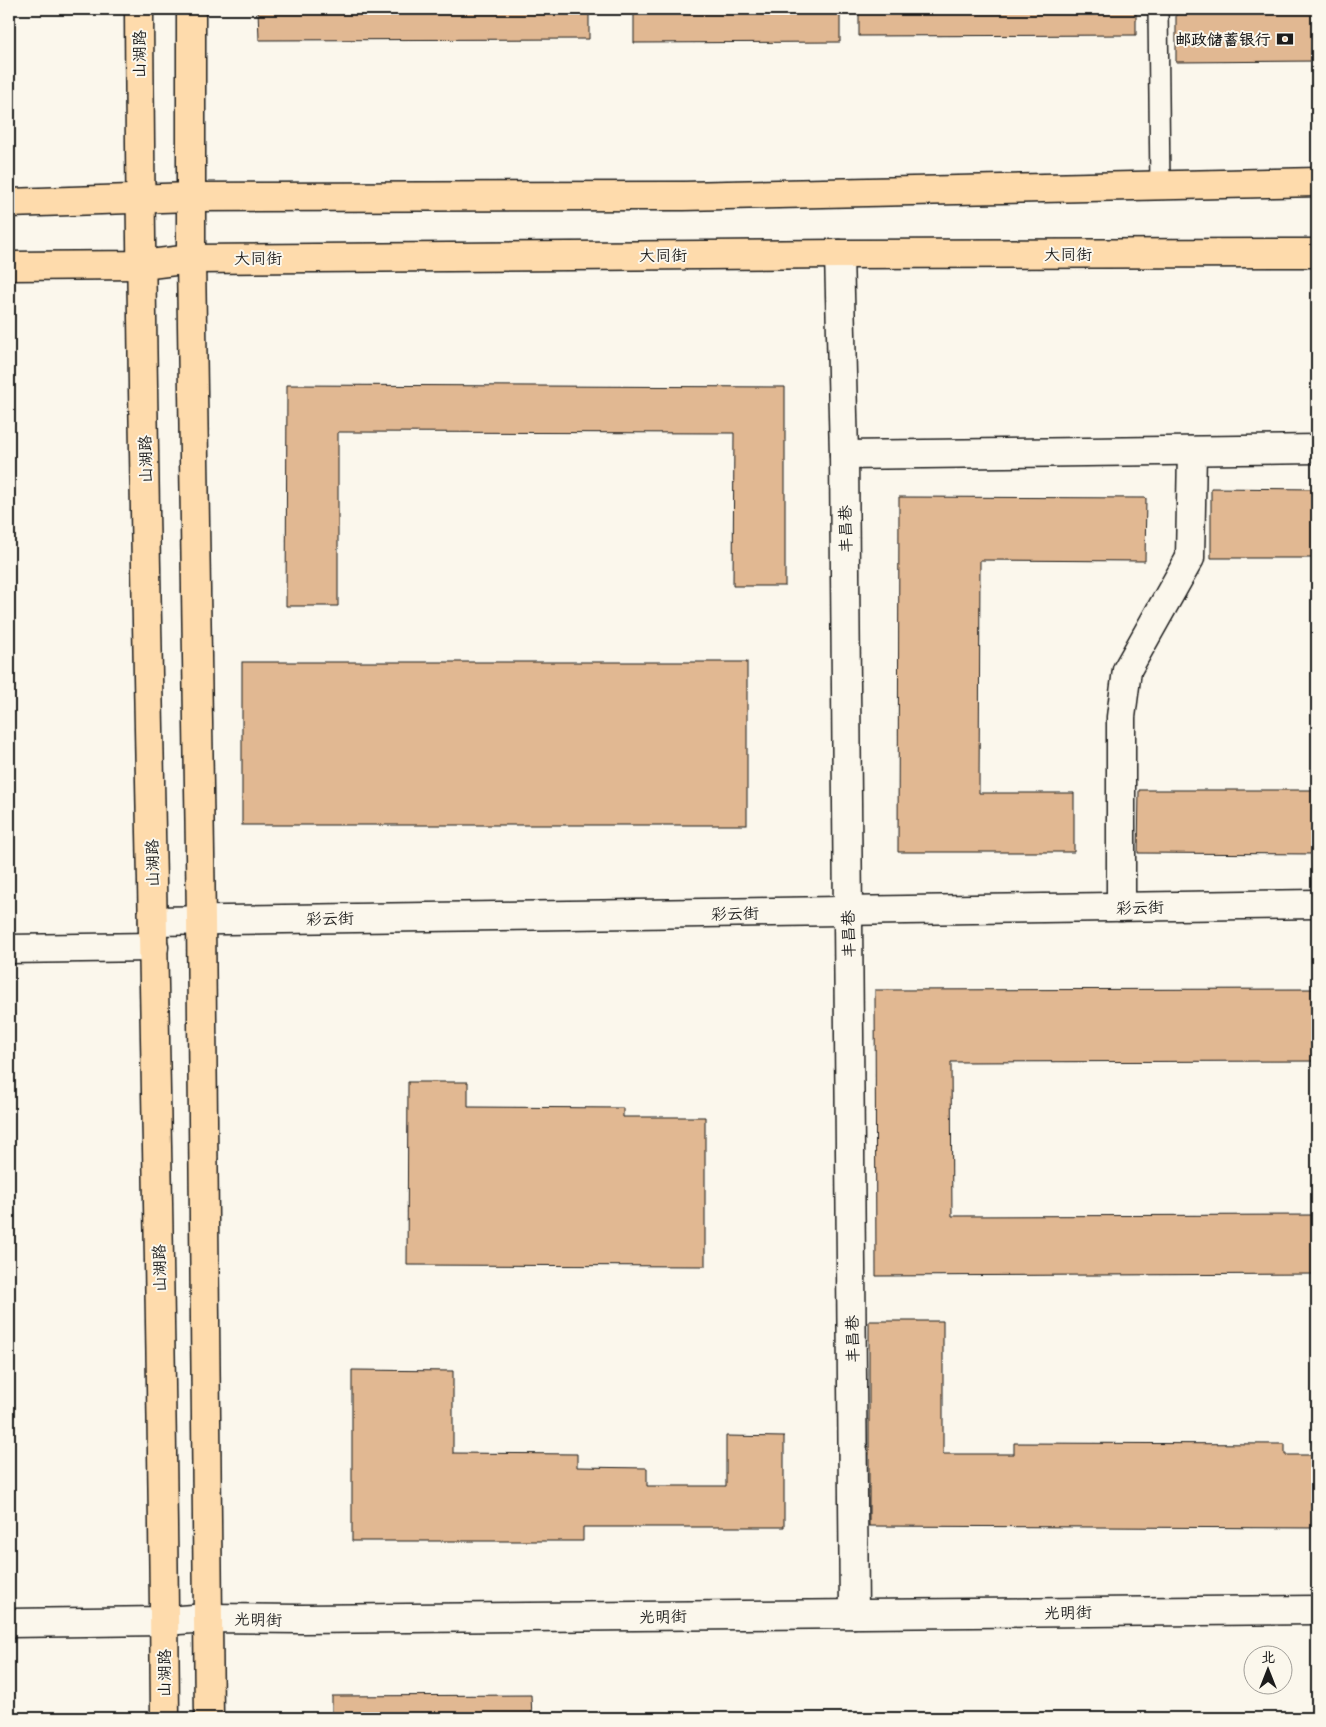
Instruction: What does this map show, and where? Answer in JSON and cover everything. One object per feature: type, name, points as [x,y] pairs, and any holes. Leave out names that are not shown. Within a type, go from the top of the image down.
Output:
[{"type":"main road","name":"山湖路","points":[[139,9],[140,198],[154,934],[165,1718]]},
{"type":"main road","points":[[191,9],[191,259],[201,920],[209,1718]]},
{"type":"main road","points":[[9,203],[140,198],[684,196],[1317,182]]},
{"type":"main road","name":"大同街","points":[[9,266],[142,265],[191,259],[839,254],[1317,253]]},
{"type":"street","name":"丰昌巷","points":[[839,254],[844,455],[854,1614]]},
{"type":"street","points":[[844,455],[1317,449]]},
{"type":"street","points":[[1121,907],[1121,717],[1127,670],[1190,558],[1192,451]]},
{"type":"street","name":"彩云街","points":[[9,949],[154,934],[201,920],[1317,904]]},
{"type":"street","name":"光明街","points":[[9,1622],[164,1621],[208,1618],[301,1619],[1317,1610]]},
{"type":"lane","points":[[1158,9],[1160,186]]},
{"type":"building","points":[[258,9],[589,9],[589,39],[259,40]]},
{"type":"building","points":[[634,9],[840,9],[840,42],[634,43]]},
{"type":"building","points":[[859,9],[1136,9],[1136,35],[859,36]]},
{"type":"building","points":[[1176,9],[1317,9],[1317,61],[1176,62]]},
{"type":"building","points":[[287,385],[785,387],[785,586],[733,586],[734,433],[338,432],[338,606],[286,606]]},
{"type":"building","points":[[1211,488],[1317,489],[1317,558],[1211,558]]},
{"type":"building","points":[[899,497],[1146,498],[1145,561],[980,560],[979,793],[1074,793],[1074,852],[898,852]]},
{"type":"building","points":[[242,662],[747,662],[747,825],[242,825]]},
{"type":"building","points":[[1139,790],[1317,790],[1317,854],[1138,853]]},
{"type":"building","points":[[1317,989],[1317,1061],[951,1062],[952,1216],[1317,1215],[1317,1274],[876,1276],[875,990]]},
{"type":"building","points":[[408,1082],[468,1082],[468,1107],[623,1108],[623,1117],[705,1117],[705,1266],[407,1265]]},
{"type":"building","points":[[869,1321],[943,1321],[943,1454],[1014,1454],[1014,1443],[1285,1444],[1285,1455],[1317,1455],[1317,1528],[869,1526]]},
{"type":"building","points":[[352,1370],[453,1371],[453,1453],[577,1454],[577,1467],[647,1468],[647,1486],[726,1486],[726,1436],[784,1437],[784,1527],[583,1527],[583,1541],[352,1541]]},
{"type":"building","points":[[531,1695],[532,1718],[332,1718],[332,1696]]},
{"type":"place","name":"邮政储蓄银行","points":[[1285,39]]}]
